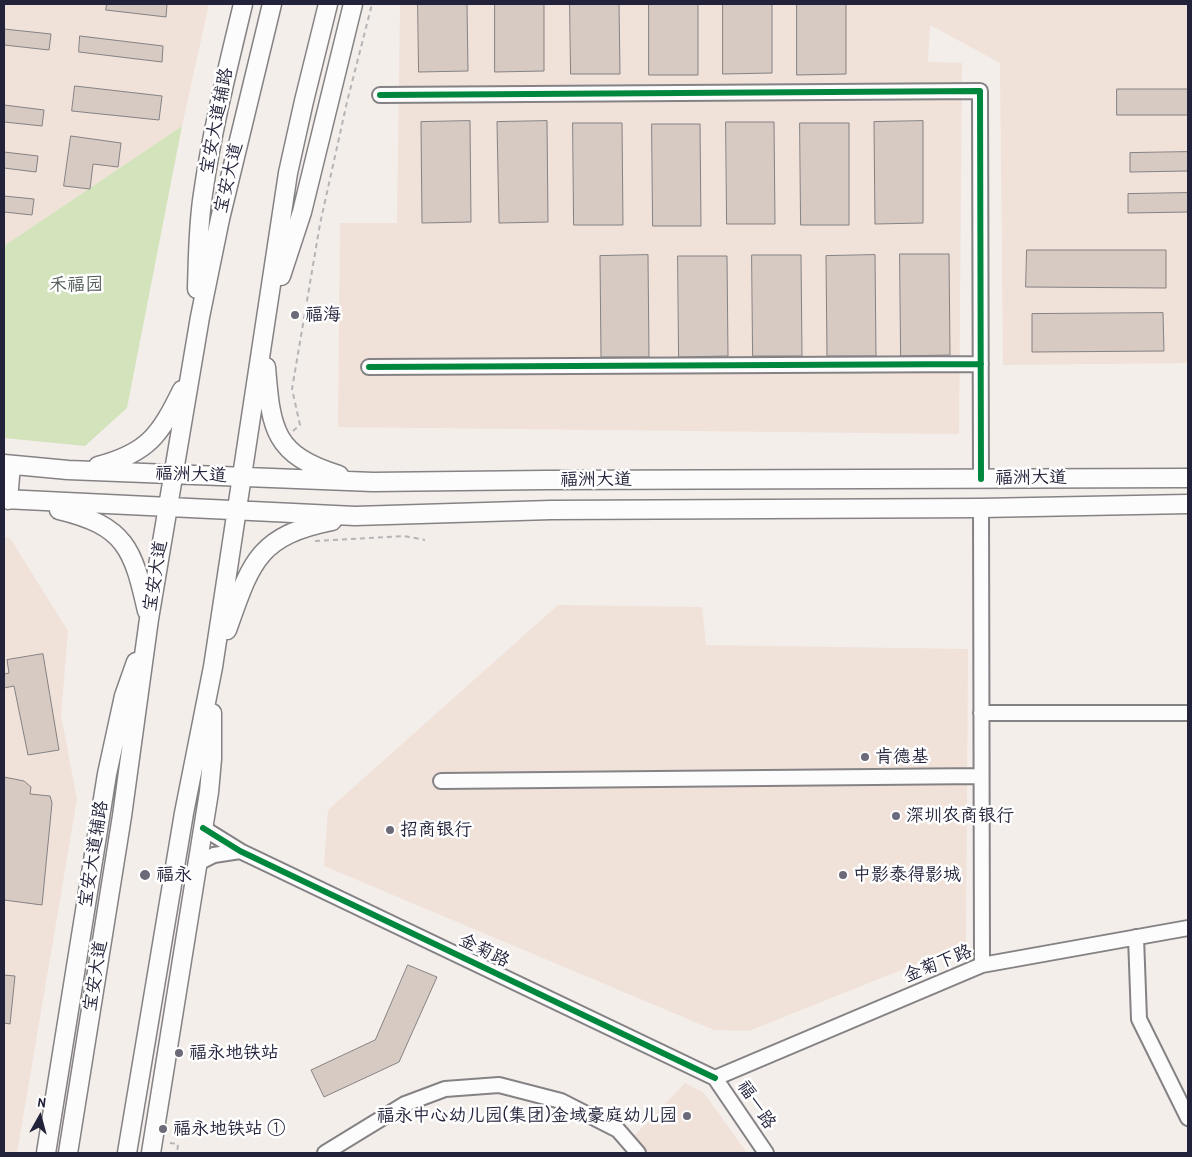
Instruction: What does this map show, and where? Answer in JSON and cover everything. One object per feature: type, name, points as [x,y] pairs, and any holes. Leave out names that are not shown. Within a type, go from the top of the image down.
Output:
[{"type":"main road","name":"宝安大道辅路","points":[[192,359],[202,194],[224,82],[243,4]]},
{"type":"main road","name":"宝安大道","points":[[68,1153],[122,816],[149,619],[192,359],[220,220],[272,4]]},
{"type":"main road","points":[[127,1153],[184,813],[213,667],[288,173],[328,4]]},
{"type":"main road","points":[[353,4],[302,212],[266,321],[266,366],[270,403],[276,431],[290,452],[303,462],[322,470],[373,482]]},
{"type":"main road","points":[[68,470],[114,462],[130,456],[147,444],[163,425],[174,406],[184,386],[192,359]]},
{"type":"main road","points":[[7,464],[12,500],[88,518],[105,526],[116,535],[131,554],[136,565],[149,619]]},
{"type":"main road","name":"福洲大道","points":[[7,464],[68,470],[373,482],[1188,478]]},
{"type":"main road","name":"福洲大道","points":[[12,500],[355,516],[551,510],[981,508],[1188,504]]},
{"type":"main road","points":[[151,1153],[198,862],[212,759],[213,667],[240,593],[256,560],[264,549],[279,538],[297,530],[355,516]]},
{"type":"main road","name":"宝安大道辅路","points":[[46,1153],[109,765],[124,696],[149,619]]},
{"type":"street","points":[[380,95],[980,91],[981,478]]},
{"type":"street","points":[[369,367],[981,364]]},
{"type":"street","points":[[981,508],[980,776],[982,965]]},
{"type":"street","points":[[980,714],[1188,712]]},
{"type":"street","points":[[441,781],[980,776]]},
{"type":"street","name":"金菊路","points":[[203,828],[240,851],[715,1078]]},
{"type":"street","points":[[198,862],[214,855],[240,851]]},
{"type":"street","name":"金菊下路","points":[[715,1078],[982,965],[1188,928]]},
{"type":"street","points":[[1136,938],[1139,1019],[1188,1118]]},
{"type":"street","name":"福一路","points":[[715,1078],[766,1153]]},
{"type":"street","points":[[325,1153],[405,1104],[445,1089],[499,1085],[561,1101],[618,1130],[638,1153]]},
{"type":"path","points":[[291,433],[300,425],[292,389],[320,224],[347,102],[372,4]]},
{"type":"path","points":[[313,542],[404,536],[425,540]]},
{"type":"path","points":[[170,1143],[178,1144],[177,1152]]},
{"type":"shaded area","points":[[4,4],[209,4],[182,126],[4,246]]},
{"type":"shaded area","points":[[400,4],[1188,4],[1188,363],[1003,365],[1000,63],[930,25],[928,62],[962,63],[959,434],[338,427],[340,223],[397,223]]},
{"type":"shaded area","points":[[4,537],[10,538],[68,631],[61,715],[77,799],[17,1153],[4,1153]]},
{"type":"shaded area","points":[[558,605],[702,607],[706,645],[968,649],[966,944],[749,1031],[714,1030],[324,866],[328,810]]},
{"type":"shaded area","name":"福永中心幼儿园(集团)金域豪庭幼儿园","points":[[685,1083],[704,1093],[747,1153],[643,1153],[630,1140]]},
{"type":"green space","name":"禾福园","points":[[182,126],[127,408],[85,446],[4,438],[4,246]]},
{"type":"building","points":[[107,4],[167,4],[166,17],[106,10]]},
{"type":"building","points":[[418,4],[467,4],[468,71],[419,72]]},
{"type":"building","points":[[495,4],[544,4],[544,71],[495,72]]},
{"type":"building","points":[[570,4],[619,4],[620,74],[571,74]]},
{"type":"building","points":[[649,4],[698,4],[698,75],[649,75]]},
{"type":"building","points":[[723,4],[772,4],[772,73],[723,74]]},
{"type":"building","points":[[797,4],[846,4],[846,74],[797,75]]},
{"type":"building","points":[[4,29],[51,34],[49,50],[4,45]]},
{"type":"building","points":[[80,36],[163,46],[162,62],[79,52]]},
{"type":"building","points":[[75,86],[162,96],[159,120],[72,111]]},
{"type":"building","points":[[1117,89],[1188,89],[1188,115],[1117,115]]},
{"type":"building","points":[[4,105],[44,110],[42,126],[4,122]]},
{"type":"building","points":[[470,121],[471,222],[422,223],[421,122]]},
{"type":"building","points":[[547,121],[548,222],[499,223],[497,122]]},
{"type":"building","points":[[923,121],[923,223],[875,224],[874,122]]},
{"type":"building","points":[[726,122],[774,122],[775,224],[727,224]]},
{"type":"building","points":[[573,123],[622,123],[623,225],[574,225]]},
{"type":"building","points":[[800,123],[849,123],[849,225],[801,225]]},
{"type":"building","points":[[652,124],[700,124],[701,226],[653,226]]},
{"type":"building","points":[[71,136],[121,143],[118,167],[93,164],[90,189],[64,186]]},
{"type":"building","points":[[4,152],[38,156],[36,172],[4,168]]},
{"type":"building","points":[[1188,152],[1188,171],[1130,172],[1130,153]]},
{"type":"building","points":[[1188,193],[1188,212],[1128,213],[1128,194]]},
{"type":"building","points":[[4,196],[34,199],[32,215],[4,212]]},
{"type":"building","points":[[1027,250],[1166,250],[1166,288],[1026,287]]},
{"type":"building","points":[[900,254],[949,254],[950,355],[901,356]]},
{"type":"building","points":[[648,255],[649,357],[601,357],[600,256]]},
{"type":"building","points":[[752,255],[801,255],[802,356],[753,356]]},
{"type":"building","points":[[875,255],[876,356],[827,356],[826,256]]},
{"type":"building","points":[[678,256],[727,256],[728,356],[679,357]]},
{"type":"building","points":[[1163,313],[1164,351],[1032,352],[1032,314]]},
{"type":"building","points":[[43,654],[59,750],[28,755],[14,686],[4,688],[4,674],[9,673],[7,660]]},
{"type":"building","points":[[4,777],[24,781],[31,787],[30,794],[50,796],[52,803],[42,905],[4,900]]},
{"type":"building","points":[[408,965],[437,977],[399,1062],[324,1097],[311,1070],[375,1040]]},
{"type":"building","points":[[4,975],[15,976],[10,1024],[4,1023]]},
{"type":"cycle path","points":[[380,95],[980,91],[981,479]]},
{"type":"cycle path","points":[[369,367],[981,364]]},
{"type":"cycle path","points":[[203,828],[240,851],[715,1078]]},
{"type":"place","name":"福海","points":[[295,315]]},
{"type":"place","name":"肯德基","points":[[865,757]]},
{"type":"place","name":"深圳农商银行","points":[[896,816]]},
{"type":"place","name":"招商银行","points":[[390,830]]},
{"type":"place","name":"福永","points":[[145,875]]},
{"type":"place","name":"中影泰得影城","points":[[843,875]]},
{"type":"place","name":"福永地铁站","points":[[179,1053]]},
{"type":"place","name":"福永中心幼儿园(集团)金域豪庭幼儿园","points":[[687,1116]]},
{"type":"place","name":"福永地铁站 ①","points":[[163,1129]]}]
